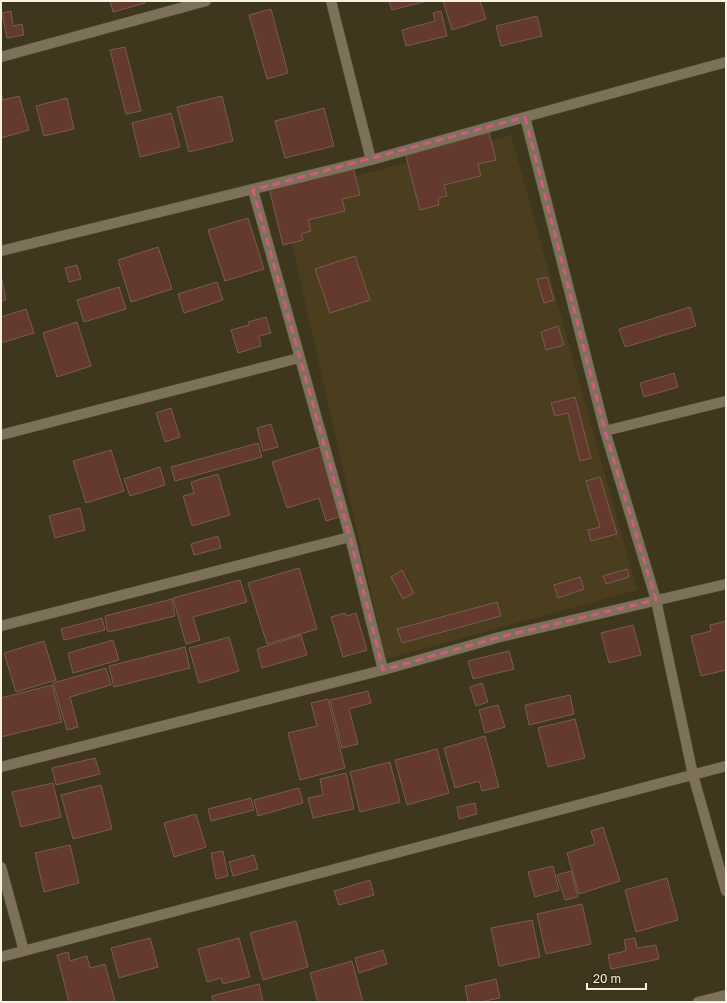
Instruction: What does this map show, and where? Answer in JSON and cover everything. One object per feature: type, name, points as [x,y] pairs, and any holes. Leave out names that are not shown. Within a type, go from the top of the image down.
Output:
[{"type":"street","points":[[1,58],[206,1]]},
{"type":"street","points":[[331,1],[372,160]]},
{"type":"street","points":[[1,251],[372,160],[726,62]]},
{"type":"street","points":[[525,117],[605,431],[656,600],[693,775],[726,891]]},
{"type":"street","points":[[253,190],[350,537],[383,670]]},
{"type":"street","points":[[1,435],[299,358]]},
{"type":"street","points":[[605,431],[726,401]]},
{"type":"street","points":[[1,626],[350,537]]},
{"type":"street","points":[[1,767],[383,670],[500,637],[726,584]]},
{"type":"street","points":[[1,957],[726,766]]},
{"type":"street","points":[[1,867],[24,951]]},
{"type":"street","points":[[698,1002],[726,995]]},
{"type":"highlighted area","points":[[525,117],[605,431],[656,600],[500,637],[383,670],[350,537],[253,190]]},
{"type":"shaded area","points":[[511,135],[637,590],[386,659],[281,196]]},
{"type":"building","points":[[110,1],[145,1],[145,3],[113,12]]},
{"type":"building","points":[[389,1],[427,1],[392,10]]},
{"type":"building","points":[[443,1],[480,1],[486,19],[452,30]]},
{"type":"building","points":[[271,9],[288,73],[267,79],[249,15]]},
{"type":"building","points":[[11,11],[13,26],[22,24],[24,35],[7,38],[2,13]]},
{"type":"building","points":[[441,11],[447,36],[406,46],[402,30],[435,21],[433,13]]},
{"type":"building","points":[[537,16],[542,36],[501,46],[496,26]]},
{"type":"building","points":[[125,47],[141,111],[126,114],[110,50]]},
{"type":"building","points":[[1,93],[3,100],[19,96],[29,130],[1,138]]},
{"type":"building","points":[[222,96],[233,141],[189,152],[177,107]]},
{"type":"building","points":[[67,98],[74,129],[44,136],[36,106]]},
{"type":"building","points":[[324,108],[334,146],[285,158],[275,121]]},
{"type":"building","points":[[171,113],[180,147],[140,157],[132,123]]},
{"type":"building","points":[[489,132],[496,160],[478,164],[481,176],[444,185],[447,196],[438,198],[439,205],[420,210],[405,153]]},
{"type":"building","points":[[353,167],[360,195],[342,199],[345,211],[308,220],[311,231],[301,234],[303,240],[283,245],[269,188]]},
{"type":"building","points":[[248,218],[264,269],[225,281],[208,230]]},
{"type":"building","points":[[158,247],[172,289],[131,302],[118,260]]},
{"type":"building","points":[[355,256],[370,300],[330,313],[315,269]]},
{"type":"building","points":[[77,265],[81,279],[69,282],[65,268]]},
{"type":"building","points":[[1,276],[6,300],[1,301]]},
{"type":"building","points":[[547,277],[554,300],[544,303],[537,279]]},
{"type":"building","points":[[217,282],[223,300],[184,313],[178,294]]},
{"type":"building","points":[[119,287],[126,309],[84,322],[77,300]]},
{"type":"building","points":[[690,307],[696,326],[625,347],[619,329]]},
{"type":"building","points":[[26,309],[34,333],[1,343],[1,317]]},
{"type":"building","points":[[266,317],[271,333],[259,336],[261,346],[238,353],[231,330],[249,325],[248,322]]},
{"type":"building","points":[[77,322],[91,366],[57,377],[43,333]]},
{"type":"building","points":[[558,326],[564,345],[546,350],[541,332]]},
{"type":"building","points":[[674,373],[678,387],[644,397],[640,383]]},
{"type":"building","points":[[575,397],[591,458],[580,461],[568,413],[555,416],[551,403]]},
{"type":"building","points":[[171,408],[180,437],[165,442],[156,413]]},
{"type":"building","points":[[271,424],[278,447],[263,451],[257,428]]},
{"type":"building","points":[[258,443],[262,457],[175,481],[171,467]]},
{"type":"building","points":[[320,447],[342,516],[326,521],[319,498],[287,508],[272,462]]},
{"type":"building","points":[[111,450],[124,491],[86,503],[73,461]]},
{"type":"building","points":[[160,467],[165,485],[130,496],[124,479]]},
{"type":"building","points":[[218,474],[230,515],[192,526],[183,496],[194,493],[191,482]]},
{"type":"building","points":[[600,477],[617,534],[591,541],[588,530],[600,527],[586,481]]},
{"type":"building","points":[[80,508],[85,530],[55,538],[49,516]]},
{"type":"building","points":[[218,536],[221,548],[194,555],[191,544]]},
{"type":"building","points":[[299,568],[317,629],[267,644],[248,583]]},
{"type":"building","points":[[627,569],[629,577],[606,584],[603,576]]},
{"type":"building","points":[[402,570],[414,593],[403,599],[391,577]]},
{"type":"building","points":[[580,577],[584,589],[558,598],[554,585]]},
{"type":"building","points":[[240,580],[247,602],[193,617],[200,640],[186,644],[173,598]]},
{"type":"building","points":[[172,599],[175,616],[109,632],[107,630],[105,616]]},
{"type":"building","points":[[497,602],[501,616],[402,643],[397,629]]},
{"type":"building","points":[[345,613],[346,616],[356,613],[367,650],[343,657],[331,617]]},
{"type":"building","points":[[102,618],[105,630],[64,640],[61,629]]},
{"type":"building","points":[[726,621],[726,670],[701,676],[691,636],[711,631],[710,625]]},
{"type":"building","points":[[633,625],[641,655],[609,663],[601,633]]},
{"type":"building","points":[[301,635],[307,655],[262,668],[257,649]]},
{"type":"building","points":[[229,637],[239,671],[199,683],[189,648]]},
{"type":"building","points":[[113,640],[119,660],[73,673],[68,653]]},
{"type":"building","points":[[44,641],[56,680],[16,692],[4,653]]},
{"type":"building","points":[[185,647],[190,668],[114,687],[109,666]]},
{"type":"building","points":[[509,651],[514,669],[473,679],[468,661]]},
{"type":"building","points":[[106,668],[111,685],[70,697],[78,727],[67,730],[53,683]]},
{"type":"building","points":[[482,683],[488,702],[476,706],[470,687]]},
{"type":"building","points":[[52,685],[62,722],[1,737],[1,698]]},
{"type":"building","points":[[368,691],[371,703],[349,709],[358,744],[342,748],[330,700]]},
{"type":"building","points":[[570,695],[574,714],[529,725],[525,705]]},
{"type":"building","points":[[328,699],[345,768],[300,780],[288,733],[317,726],[311,703]]},
{"type":"building","points":[[498,705],[505,727],[485,733],[479,710]]},
{"type":"building","points":[[575,719],[585,758],[548,767],[538,728]]},
{"type":"building","points":[[485,736],[499,787],[482,791],[479,781],[455,788],[444,748]]},
{"type":"building","points":[[437,749],[449,793],[407,805],[395,760]]},
{"type":"building","points":[[95,758],[100,774],[56,785],[52,768]]},
{"type":"building","points":[[390,762],[400,802],[360,812],[350,772]]},
{"type":"building","points":[[346,773],[354,809],[313,818],[308,798],[323,795],[320,779]]},
{"type":"building","points":[[53,783],[61,817],[21,827],[12,792]]},
{"type":"building","points":[[101,785],[112,829],[73,839],[61,795]]},
{"type":"building","points":[[299,788],[303,803],[258,816],[254,800]]},
{"type":"building","points":[[251,798],[254,810],[211,821],[208,809]]},
{"type":"building","points":[[475,803],[477,814],[459,819],[457,807]]},
{"type":"building","points":[[196,814],[206,847],[174,857],[164,823]]},
{"type":"building","points":[[603,827],[620,881],[579,894],[567,853],[595,844],[591,831]]},
{"type":"building","points":[[70,845],[79,883],[44,892],[35,853]]},
{"type":"building","points":[[223,851],[228,876],[216,879],[211,853]]},
{"type":"building","points":[[254,855],[258,869],[233,876],[229,862]]},
{"type":"building","points":[[553,866],[559,890],[535,897],[528,872]]},
{"type":"building","points":[[571,871],[578,897],[565,900],[557,875]]},
{"type":"building","points":[[667,878],[678,920],[636,932],[625,890]]},
{"type":"building","points":[[370,880],[374,895],[339,905],[334,891]]},
{"type":"building","points":[[582,904],[591,944],[546,954],[537,914]]},
{"type":"building","points":[[532,920],[540,957],[499,966],[491,928]]},
{"type":"building","points":[[296,921],[308,967],[263,980],[250,933]]},
{"type":"building","points":[[150,938],[158,967],[119,978],[111,948]]},
{"type":"building","points":[[239,938],[250,977],[223,984],[221,978],[207,982],[198,949]]},
{"type":"building","points":[[635,938],[637,948],[656,945],[659,959],[611,969],[608,955],[626,951],[624,940]]},
{"type":"building","points":[[383,950],[387,964],[359,973],[355,958]]},
{"type":"building","points":[[68,952],[70,961],[87,956],[90,968],[105,964],[115,1001],[69,1002],[57,955]]},
{"type":"building","points":[[352,961],[363,1002],[318,1002],[310,973]]},
{"type":"building","points":[[496,979],[500,998],[480,1002],[468,1002],[465,986]]},
{"type":"building","points":[[259,984],[263,1002],[213,1002],[212,996]]}]
